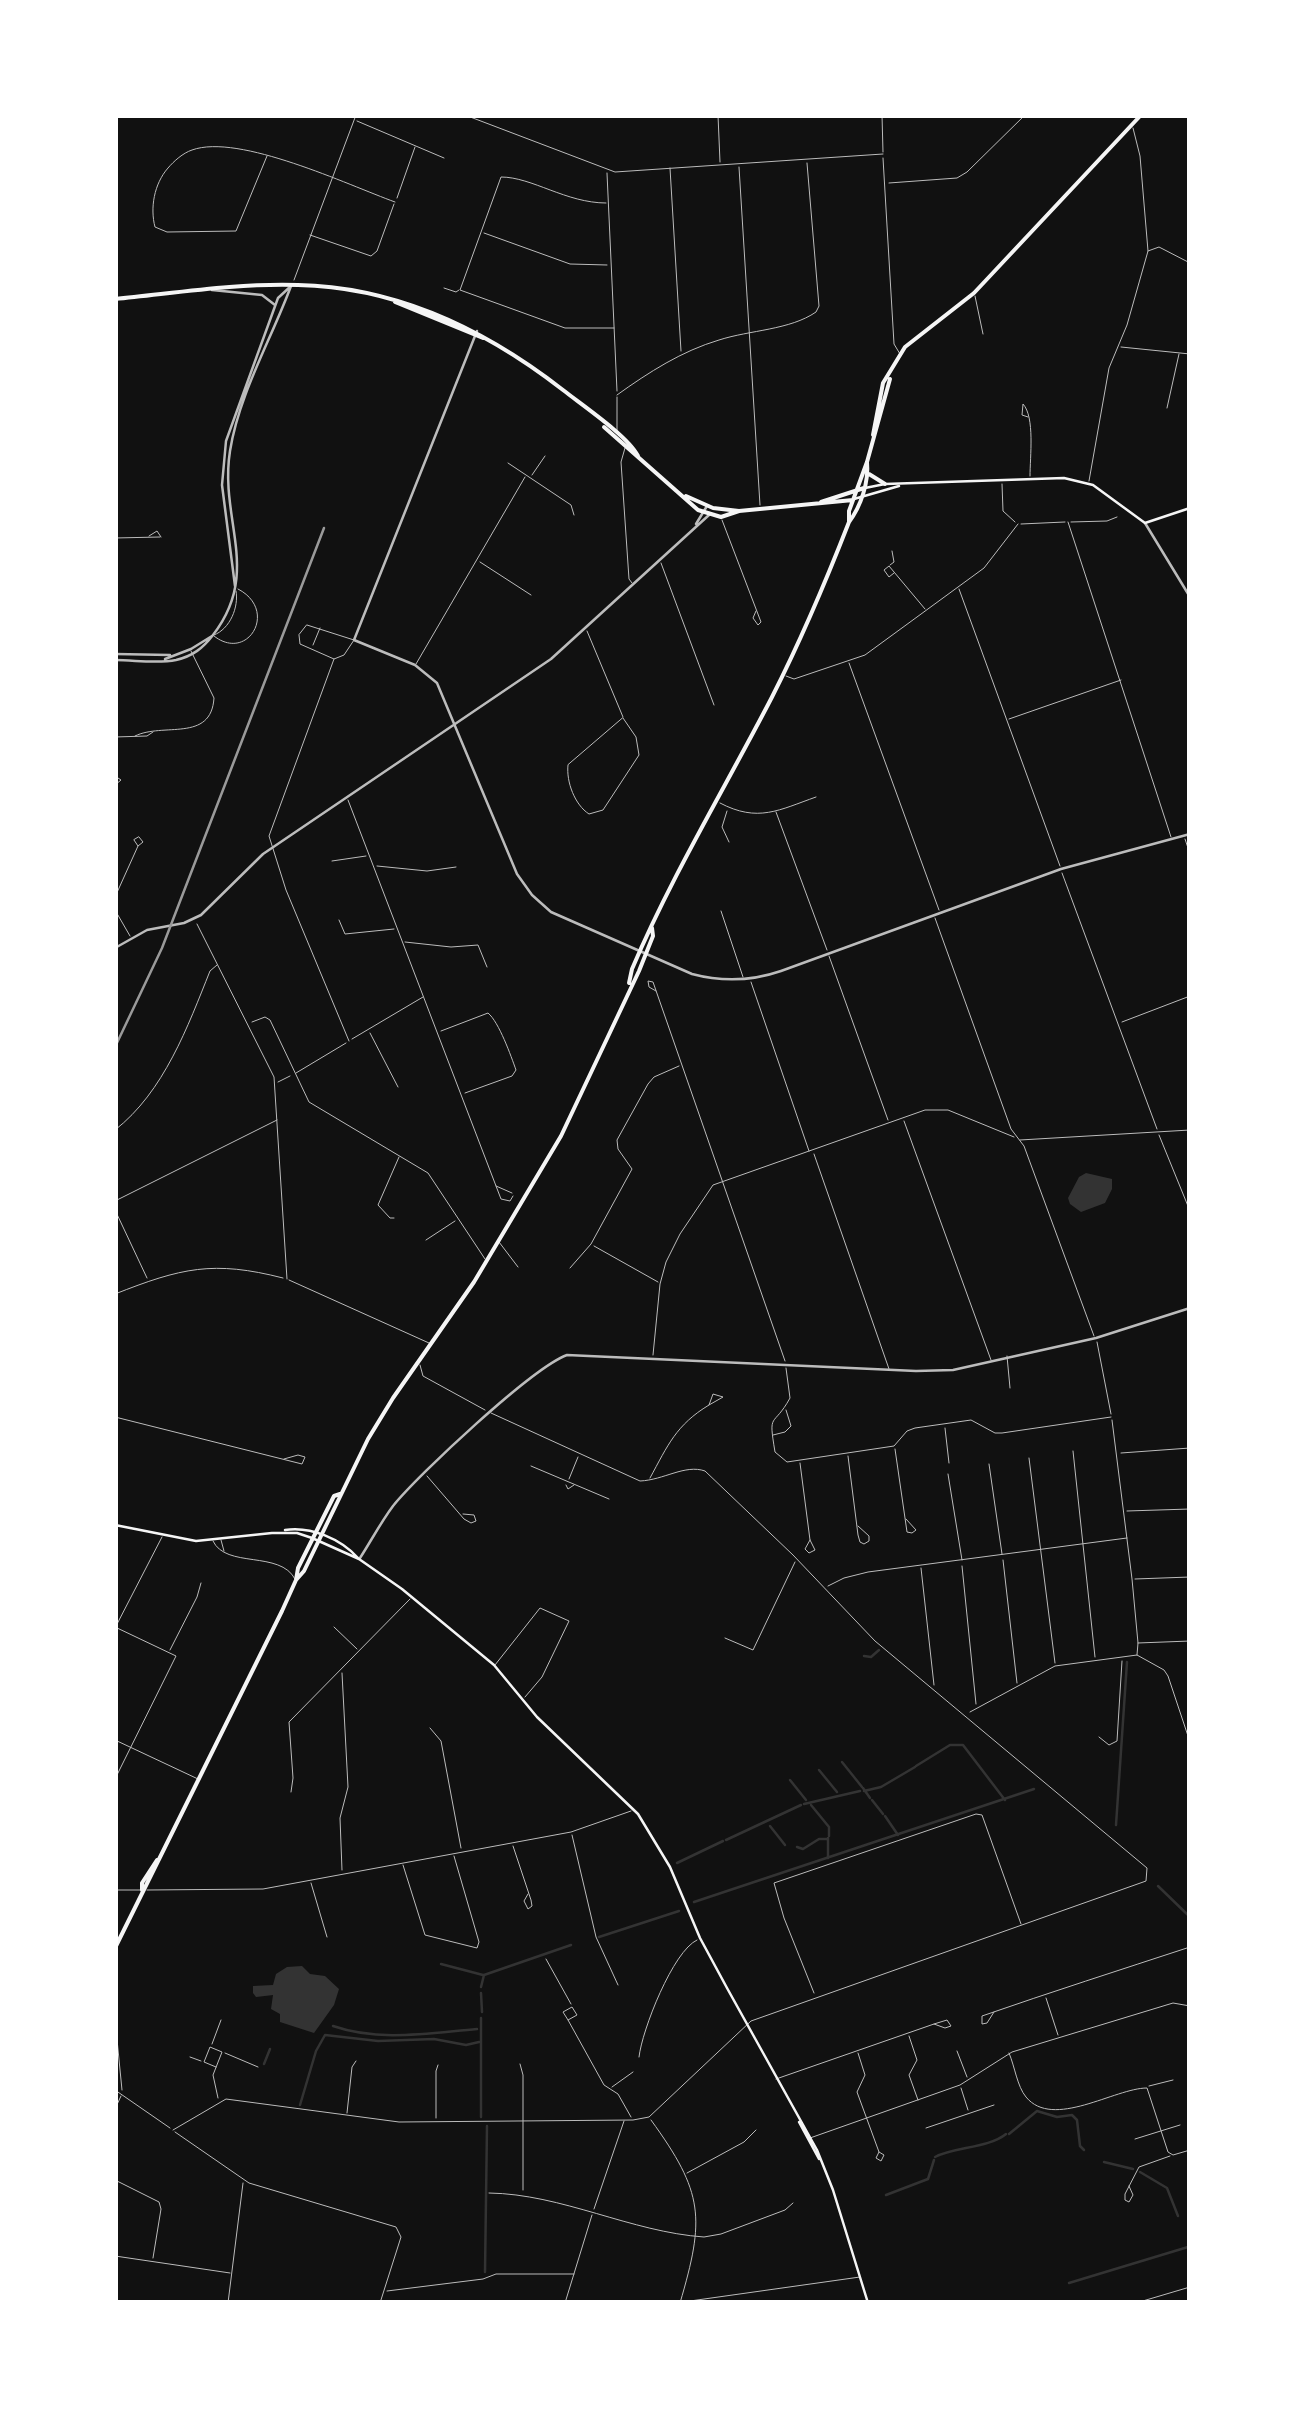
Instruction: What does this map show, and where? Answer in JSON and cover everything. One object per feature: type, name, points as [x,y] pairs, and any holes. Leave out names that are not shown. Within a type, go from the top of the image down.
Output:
[{"type":"main road","points":[[849,522],[852,500],[867,462],[890,376],[905,347],[974,293],[1141,115]]},
{"type":"main road","points":[[115,298],[292,285],[354,291],[422,308],[484,338],[549,379],[710,515],[722,517],[760,508],[852,500],[904,485]]},
{"type":"main road","points":[[396,302],[465,333],[476,334]]},
{"type":"main road","points":[[602,423],[638,456]]},
{"type":"main road","points":[[115,1948],[376,1426],[520,1207],[577,1106],[676,875],[783,675],[862,497],[867,462]]},
{"type":"main road","points":[[868,472],[886,484]]},
{"type":"main road","points":[[820,502],[886,484],[1064,478],[1088,483],[1146,523],[1190,508]]},
{"type":"main road","points":[[683,495],[710,506],[739,511]]},
{"type":"main road","points":[[296,1580],[313,1535],[334,1496],[340,1494]]},
{"type":"main road","points":[[115,1525],[162,1536],[213,1540],[300,1533],[320,1538],[359,1559],[412,1597],[494,1666],[542,1722],[634,1809],[662,1850],[700,1938],[820,2160],[834,2190],[868,2303]]},
{"type":"street","points":[[465,115],[608,170],[883,154]]},
{"type":"street","points":[[483,122],[486,115]]},
{"type":"street","points":[[718,115],[720,165]]},
{"type":"street","points":[[882,115],[893,337],[900,354]]},
{"type":"street","points":[[885,183],[957,178],[968,172],[1025,115]]},
{"type":"street","points":[[115,660],[174,660],[213,635],[228,614],[238,576],[230,504],[230,450],[238,418],[355,117],[444,158]]},
{"type":"street","points":[[1088,483],[1109,368],[1128,326],[1148,251],[1140,156],[1131,125]]},
{"type":"street","points":[[310,235],[371,256],[377,251],[415,147]]},
{"type":"street","points":[[267,156],[236,230],[166,232],[158,231],[153,224],[154,201],[162,175],[188,151],[231,148],[267,156],[396,202]]},
{"type":"street","points":[[617,395],[682,354],[748,331],[786,325],[816,312],[806,159]]},
{"type":"street","points":[[739,164],[760,508]]},
{"type":"street","points":[[670,168],[682,354]]},
{"type":"street","points":[[608,170],[606,203],[620,424],[615,432]]},
{"type":"street","points":[[460,290],[500,178],[508,177],[575,200],[606,203]]},
{"type":"street","points":[[480,232],[570,264],[611,265]]},
{"type":"street","points":[[1148,251],[1159,247],[1190,263]]},
{"type":"street","points":[[236,588],[222,489],[226,441],[275,306],[281,292],[292,285]]},
{"type":"street","points":[[444,288],[460,290],[565,328],[614,328]]},
{"type":"street","points":[[210,289],[265,296],[275,306]]},
{"type":"street","points":[[974,293],[983,334]]},
{"type":"street","points":[[349,1041],[272,848],[270,830],[334,659],[344,655],[354,640],[476,334]]},
{"type":"street","points":[[893,337],[905,347]]},
{"type":"street","points":[[1118,346],[1190,354]]},
{"type":"street","points":[[1168,408],[1180,351]]},
{"type":"street","points":[[1028,417],[1030,480]]},
{"type":"street","points":[[625,448],[620,462],[628,579],[632,584]]},
{"type":"street","points":[[530,477],[545,456]]},
{"type":"street","points":[[508,463],[571,506],[574,515]]},
{"type":"street","points":[[415,664],[526,477]]},
{"type":"street","points":[[1002,481],[1003,512],[1018,524],[1107,521]]},
{"type":"street","points":[[115,948],[208,910],[249,866],[272,848],[537,670],[659,560],[710,506]]},
{"type":"street","points":[[695,525],[710,515],[710,506]]},
{"type":"street","points":[[722,517],[756,612]]},
{"type":"street","points":[[1068,522],[1172,839]]},
{"type":"street","points":[[1146,523],[1190,597]]},
{"type":"street","points":[[783,675],[794,679],[850,663],[959,589],[984,568],[1018,524]]},
{"type":"street","points":[[115,538],[147,539]]},
{"type":"street","points":[[892,551],[894,562],[884,570],[889,577],[894,573]]},
{"type":"street","points":[[477,560],[531,595]]},
{"type":"street","points":[[659,560],[714,705]]},
{"type":"street","points":[[889,566],[927,611]]},
{"type":"street","points":[[213,635],[234,644],[247,639],[255,630],[255,604],[248,594],[236,588]]},
{"type":"street","points":[[959,589],[1190,1211]]},
{"type":"street","points":[[334,659],[299,642],[305,626],[320,628],[415,664],[438,682],[524,886],[558,917],[700,976],[750,980],[1061,870],[1190,834]]},
{"type":"street","points":[[313,645],[320,628]]},
{"type":"street","points":[[586,628],[636,737],[639,756],[603,810],[589,814],[580,806],[567,778],[568,765],[624,718]]},
{"type":"street","points":[[156,660],[192,652]]},
{"type":"street","points":[[115,737],[199,727],[211,711],[213,695],[192,652]]},
{"type":"street","points":[[115,654],[176,655]]},
{"type":"street","points":[[850,663],[940,913]]},
{"type":"street","points":[[1006,720],[1121,680]]},
{"type":"street","points":[[115,776],[121,780],[115,785]]},
{"type":"street","points":[[347,797],[496,1186]]},
{"type":"street","points":[[716,801],[750,815],[776,812],[816,797]]},
{"type":"street","points":[[728,808],[722,828],[729,842]]},
{"type":"street","points":[[776,812],[889,1123]]},
{"type":"street","points":[[1184,836],[1190,854]]},
{"type":"street","points":[[115,896],[138,846],[144,844],[137,837],[134,842],[138,846]]},
{"type":"street","points":[[332,861],[370,856]]},
{"type":"street","points":[[374,866],[427,871],[456,868]]},
{"type":"street","points":[[115,910],[132,939]]},
{"type":"street","points":[[722,911],[744,980]]},
{"type":"street","points":[[934,915],[1011,1129],[1019,1139],[1096,1338],[1118,1453],[1138,1643],[1136,1655]]},
{"type":"street","points":[[339,920],[346,934],[398,928]]},
{"type":"street","points":[[197,924],[276,1084],[287,1279]]},
{"type":"street","points":[[402,941],[438,947],[478,945],[487,967]]},
{"type":"street","points":[[115,1130],[136,1111],[168,1063],[210,971],[218,964]]},
{"type":"street","points":[[750,980],[889,1369]]},
{"type":"street","points":[[656,991],[780,1340],[790,1398],[773,1417],[777,1456],[787,1462],[894,1446],[907,1431],[971,1420],[1002,1433],[1111,1417]]},
{"type":"street","points":[[276,1084],[424,996]]},
{"type":"street","points":[[1119,1024],[1190,996]]},
{"type":"street","points":[[438,1032],[488,1013],[495,1018],[514,1062],[516,1070],[512,1076],[462,1094]]},
{"type":"street","points":[[249,1024],[265,1017],[270,1020],[309,1102],[428,1173],[486,1259]]},
{"type":"street","points":[[368,1030],[398,1088]]},
{"type":"street","points":[[570,1268],[591,1244],[632,1169],[616,1140],[654,1077],[681,1065]]},
{"type":"street","points":[[653,1358],[666,1262],[713,1185],[925,1110],[948,1110],[1026,1142],[1190,1130]]},
{"type":"street","points":[[903,1118],[991,1360]]},
{"type":"street","points":[[115,1201],[277,1120]]},
{"type":"street","points":[[394,1218],[378,1205],[400,1154]]},
{"type":"street","points":[[115,1210],[148,1281]]},
{"type":"street","points":[[426,1240],[458,1220]]},
{"type":"street","points":[[498,1240],[518,1268]]},
{"type":"street","points":[[591,1244],[660,1284]]},
{"type":"street","points":[[115,1294],[190,1268],[232,1267],[287,1279],[432,1344]]},
{"type":"street","points":[[359,1559],[390,1510],[425,1474],[542,1368],[567,1355],[953,1370],[1096,1338],[1190,1308]]},
{"type":"street","points":[[1007,1356],[1010,1388]]},
{"type":"street","points":[[173,2130],[219,2101],[233,2099],[400,2122],[649,2117],[746,2024],[815,1996],[1146,1881],[1147,1868],[876,1641],[705,1471],[690,1468],[658,1480],[640,1481],[492,1413],[424,1376],[420,1361]]},
{"type":"street","points":[[649,1480],[673,1435],[688,1418],[709,1405]]},
{"type":"street","points":[[772,1435],[791,1426],[790,1415],[783,1408]]},
{"type":"street","points":[[115,1418],[284,1460]]},
{"type":"street","points":[[944,1424],[949,1463]]},
{"type":"street","points":[[894,1446],[906,1519]]},
{"type":"street","points":[[1118,1453],[1190,1448]]},
{"type":"street","points":[[1073,1452],[1096,1660]]},
{"type":"street","points":[[848,1453],[858,1526]]},
{"type":"street","points":[[575,1484],[568,1490],[579,1454]]},
{"type":"street","points":[[1029,1458],[1055,1666]]},
{"type":"street","points":[[799,1460],[810,1540]]},
{"type":"street","points":[[990,1464],[1017,1686]]},
{"type":"street","points":[[531,1466],[608,1499]]},
{"type":"street","points":[[425,1474],[463,1514]]},
{"type":"street","points":[[948,1474],[962,1562],[976,1707]]},
{"type":"street","points":[[1124,1512],[1190,1510]]},
{"type":"street","points":[[115,1778],[176,1656],[115,1627],[162,1536]]},
{"type":"street","points":[[825,1588],[856,1575],[1127,1538]]},
{"type":"street","points":[[213,1540],[215,1547],[227,1552],[287,1567],[296,1580]]},
{"type":"street","points":[[221,1540],[227,1552]]},
{"type":"street","points":[[725,1638],[753,1650],[796,1559]]},
{"type":"street","points":[[921,1568],[934,1688]]},
{"type":"street","points":[[1132,1579],[1190,1578]]},
{"type":"street","points":[[168,1652],[201,1582]]},
{"type":"street","points":[[290,1792],[293,1778],[289,1722],[412,1597]]},
{"type":"street","points":[[494,1666],[540,1608],[570,1621],[542,1677],[523,1700]]},
{"type":"street","points":[[334,1627],[360,1651]]},
{"type":"street","points":[[1138,1643],[1190,1641]]},
{"type":"street","points":[[967,1715],[1055,1666],[1136,1655],[1164,1670],[1190,1742]]},
{"type":"street","points":[[1099,1737],[1109,1745],[1117,1741],[1122,1657]]},
{"type":"street","points":[[342,1669],[348,1787],[340,1818],[342,1873]]},
{"type":"street","points":[[430,1728],[441,1741],[462,1852]]},
{"type":"street","points":[[115,1740],[200,1780]]},
{"type":"street","points":[[115,1890],[264,1889],[571,1832],[634,1809]]},
{"type":"street","points":[[815,1996],[774,1882],[898,1838],[982,1815],[1021,1924]]},
{"type":"street","points":[[571,1832],[596,1937],[618,1985]]},
{"type":"street","points":[[512,1842],[528,1894]]},
{"type":"street","points":[[402,1862],[425,1935],[476,1948],[479,1942],[453,1853]]},
{"type":"street","points":[[310,1880],[327,1936]]},
{"type":"street","points":[[640,2057],[666,1984],[683,1950],[700,1938]]},
{"type":"street","points":[[994,2012],[1190,1947]]},
{"type":"street","points":[[546,1959],[577,2015],[568,2020]]},
{"type":"street","points":[[1044,1995],[1058,2038]]},
{"type":"street","points":[[809,2139],[960,2085],[1009,2053],[1173,2003],[1190,2006]]},
{"type":"street","points":[[572,2007],[563,2012],[604,2085],[618,2094],[632,2120]]},
{"type":"street","points":[[115,2018],[122,2094],[115,2108]]},
{"type":"street","points":[[204,2062],[221,2020]]},
{"type":"street","points":[[776,2079],[934,2024]]},
{"type":"street","points":[[908,2033],[917,2060],[910,2075],[918,2100]]},
{"type":"street","points":[[210,2047],[258,2067]]},
{"type":"street","points":[[857,2050],[863,2078],[857,2092],[879,2152]]},
{"type":"street","points":[[957,2050],[968,2080]]},
{"type":"street","points":[[219,2101],[212,2084],[222,2052]]},
{"type":"street","points":[[1009,2053],[1028,2099],[1050,2109],[1078,2106],[1173,2080]]},
{"type":"street","points":[[190,2057],[216,2067]]},
{"type":"street","points":[[347,2116],[356,2061]]},
{"type":"street","points":[[520,2064],[523,2194]]},
{"type":"street","points":[[436,2122],[438,2065]]},
{"type":"street","points":[[611,2090],[612,2085],[634,2072]]},
{"type":"street","points":[[960,2085],[970,2113]]},
{"type":"street","points":[[1147,2088],[1170,2154]]},
{"type":"street","points":[[115,2090],[243,2180],[396,2228],[400,2232],[380,2303]]},
{"type":"street","points":[[926,2128],[994,2105]]},
{"type":"street","points":[[649,2117],[687,2174],[694,2201],[696,2236],[680,2303],[860,2277]]},
{"type":"street","points":[[565,2303],[624,2120]]},
{"type":"street","points":[[1135,2139],[1180,2125]]},
{"type":"street","points":[[687,2174],[744,2142],[756,2130]]},
{"type":"street","points":[[1129,2186],[1141,2165],[1190,2150]]},
{"type":"street","points":[[115,2180],[159,2202],[152,2261]]},
{"type":"street","points":[[228,2303],[243,2180]]},
{"type":"street","points":[[489,2193],[523,2194],[696,2236],[721,2234],[784,2210],[792,2203]]},
{"type":"street","points":[[115,2256],[232,2273]]},
{"type":"street","points":[[384,2290],[399,2292],[496,2274],[574,2274]]},
{"type":"street","points":[[1136,2303],[1190,2287]]},
{"type":"street","points":[[750,2303],[752,2293]]},
{"type":"shaded area","points":[[1086,1173],[1112,1179],[1112,1189],[1105,1203],[1081,1212],[1068,1198],[1079,1177]]},
{"type":"shaded area","points":[[302,1966],[310,1974],[325,1976],[339,1989],[334,2005],[314,2033],[280,2022],[280,2014],[271,2009],[273,1995],[256,1997],[253,1993],[253,1986],[273,1985],[276,1974],[287,1967]]},
{"type":"waterway","points":[[864,1656],[871,1657],[879,1650]]},
{"type":"waterway","points":[[1116,1825],[1127,1662]]},
{"type":"waterway","points":[[916,1766],[950,1745],[963,1745],[1005,1800]]},
{"type":"waterway","points":[[842,1762],[862,1787]]},
{"type":"waterway","points":[[864,1791],[881,1787],[915,1767]]},
{"type":"waterway","points":[[819,1770],[837,1792]]},
{"type":"waterway","points":[[790,1780],[806,1800]]},
{"type":"waterway","points":[[863,1788],[870,1798]]},
{"type":"waterway","points":[[694,1902],[1034,1789]]},
{"type":"waterway","points":[[804,1804],[860,1791]]},
{"type":"waterway","points":[[872,1800],[883,1814]]},
{"type":"waterway","points":[[726,1840],[801,1805]]},
{"type":"waterway","points":[[811,1805],[829,1827],[829,1836]]},
{"type":"waterway","points":[[885,1816],[898,1835]]},
{"type":"waterway","points":[[770,1826],[785,1845]]},
{"type":"waterway","points":[[828,1838],[828,1858]]},
{"type":"waterway","points":[[797,1847],[803,1849],[819,1839],[828,1839]]},
{"type":"waterway","points":[[677,1863],[723,1841]]},
{"type":"waterway","points":[[1158,1886],[1190,1917]]},
{"type":"waterway","points":[[599,1937],[679,1911]]},
{"type":"waterway","points":[[481,1987],[484,1975],[571,1945]]},
{"type":"waterway","points":[[441,1964],[483,1975]]},
{"type":"waterway","points":[[481,1993],[482,2012]]},
{"type":"waterway","points":[[481,2018],[481,2117]]},
{"type":"waterway","points":[[333,2026],[386,2035],[477,2029]]},
{"type":"waterway","points":[[300,2105],[316,2051],[325,2035],[378,2041],[434,2039],[466,2045],[479,2042]]},
{"type":"waterway","points":[[264,2064],[270,2049]]},
{"type":"waterway","points":[[1009,2134],[1037,2111],[1057,2117],[1072,2115],[1077,2120],[1084,2150]]},
{"type":"waterway","points":[[485,2272],[487,2126]]},
{"type":"waterway","points":[[935,2157],[1006,2134]]},
{"type":"waterway","points":[[886,2195],[928,2179],[934,2160]]},
{"type":"waterway","points":[[1104,2162],[1133,2169]]},
{"type":"waterway","points":[[1140,2172],[1167,2188],[1178,2216]]},
{"type":"waterway","points":[[1069,2283],[1188,2247]]},
{"type":"tram line","points":[[115,1047],[162,948],[324,528]]}]
